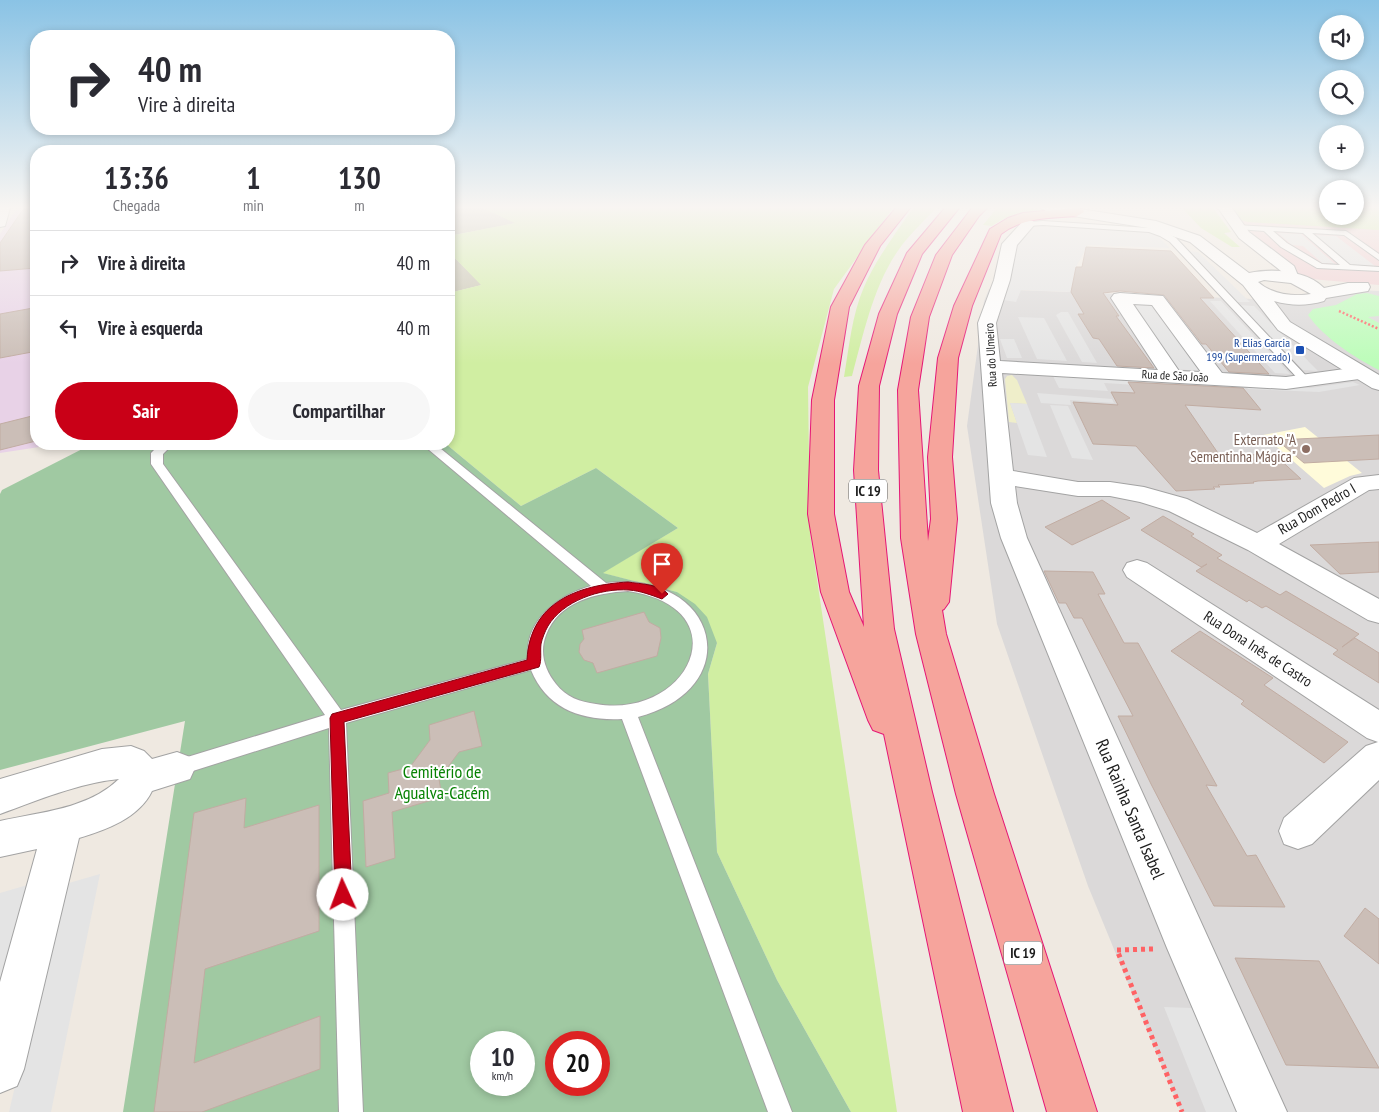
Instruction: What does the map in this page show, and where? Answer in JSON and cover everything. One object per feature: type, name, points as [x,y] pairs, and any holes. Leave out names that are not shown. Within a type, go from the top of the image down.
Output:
[{"type":"highway","points":[[866,260],[840,307],[823,400],[821,514],[835,592],[914,792]]},
{"type":"highway","name":"IC 19","points":[[912,260],[888,314],[869,386],[866,470],[879,629],[914,792],[988,1112]]},
{"type":"highway","name":"IC 19","points":[[942,260],[920,317],[908,390],[914,538],[931,634],[974,794],[1072,1112]]},
{"type":"highway","points":[[931,634],[944,519],[940,457],[948,358],[963,306],[983,260]]},
{"type":"street","name":"Rua do Ulmeiro","points":[[1003,490],[987,323],[1002,280],[1006,260]]},
{"type":"street","points":[[1225,260],[1255,281],[1284,326],[1359,374],[1379,384]]},
{"type":"street","points":[[1234,260],[1270,295],[1293,300],[1313,299],[1320,294],[1348,288],[1371,288]]},
{"type":"street","points":[[1276,260],[1298,280],[1314,286],[1320,294]]},
{"type":"street","points":[[1255,281],[1298,280],[1371,288]]},
{"type":"street","points":[[1172,376],[1120,298],[1157,300],[1216,379]]},
{"type":"street","points":[[1293,300],[1284,311],[1291,324],[1314,345]]},
{"type":"street","name":"Rua de São João","points":[[990,366],[1286,383],[1359,374]]},
{"type":"street","name":"Rua Dom Pedro I","points":[[1258,544],[1363,483],[1379,482]]},
{"type":"street","points":[[1003,490],[1110,490],[1144,495],[1178,505],[1258,544],[1379,612]]},
{"type":"street","name":"Rua Rainha Santa Isabel","points":[[1003,490],[1014,538],[1189,948],[1262,1112]]},
{"type":"street","name":"Rua Dona Inês de Castro","points":[[1137,570],[1379,728]]},
{"type":"street","points":[[1298,831],[1379,757]]},
{"type":"street","points":[[0,797],[13,791],[102,765],[131,762],[141,772],[138,784],[125,799],[96,815],[0,839]]},
{"type":"street","points":[[140,778],[177,768]]},
{"type":"street","points":[[0,1069],[63,824]]},
{"type":"lane","name":"Rua do Ulmeiro","points":[[1192,260],[1306,381]]},
{"type":"lane","points":[[1310,260],[1320,266],[1379,269]]},
{"type":"lane","points":[[1340,260],[1350,268]]},
{"type":"lane","points":[[161,450],[157,454],[157,464],[337,718],[351,1112]]},
{"type":"lane","points":[[435,450],[603,588]]},
{"type":"lane","points":[[628,586],[652,590],[673,599],[690,613],[699,631],[701,651],[694,671],[679,690],[656,704],[628,712],[602,713],[577,707],[556,696],[541,681],[534,663],[535,643],[543,623],[559,607],[572,599],[603,588],[628,586]]},
{"type":"lane","points":[[177,768],[337,718],[534,663]]},
{"type":"lane","points":[[628,712],[780,1112]]},
{"type":"path","points":[[1182,1112],[1117,950],[1189,948]]},
{"type":"shaded area","points":[[0,260],[30,260],[30,448],[0,453]]},
{"type":"shaded area","points":[[455,260],[457,260],[482,285],[455,292]]},
{"type":"shaded area","points":[[1008,260],[1080,260],[1076,267],[1071,292],[1021,290],[1016,302],[1003,300]]},
{"type":"shaded area","points":[[1196,260],[1206,260],[1250,302],[1237,302]]},
{"type":"shaded area","points":[[1282,260],[1379,260],[1379,285],[1311,279],[1301,275]]},
{"type":"shaded area","points":[[1319,260],[1330,260],[1335,264],[1322,263]]},
{"type":"shaded area","points":[[1344,260],[1367,260],[1375,266],[1350,265]]},
{"type":"shaded area","points":[[989,289],[1254,299],[1299,297],[1353,290],[1379,291],[1379,1112],[1181,1112],[1088,886],[997,624],[967,426],[984,301]]},
{"type":"shaded area","points":[[1126,300],[1149,302],[1200,371],[1175,369]]},
{"type":"shaded area","points":[[1210,301],[1221,301],[1290,374],[1275,373]]},
{"type":"shaded area","points":[[1240,305],[1254,306],[1318,371],[1303,370]]},
{"type":"shaded area","points":[[1061,312],[1068,312],[1097,363],[1082,362],[1056,315]]},
{"type":"shaded area","points":[[1018,317],[1044,318],[1067,361],[1037,359]]},
{"type":"shaded area","points":[[1000,339],[1014,339],[1022,358],[1007,358]]},
{"type":"shaded area","points":[[1052,374],[1164,381],[1169,387],[1104,383],[1108,391],[1059,388]]},
{"type":"shaded area","points":[[1353,382],[1360,385],[1319,392],[1248,389],[1245,385],[1310,388]]},
{"type":"shaded area","points":[[1037,393],[1112,399],[1114,403],[1070,400],[1071,405],[1041,403]]},
{"type":"shaded area","points":[[1010,403],[1027,404],[1047,457],[1028,455]]},
{"type":"shaded area","points":[[1050,405],[1068,406],[1093,460],[1072,458]]},
{"type":"shaded area","name":"Externato \"A Sementinha Mágica\"","points":[[1305,427],[1362,473],[1350,476],[1324,488],[1263,435]]},
{"type":"shaded area","points":[[100,874],[51,1112],[9,1112],[62,885]]},
{"type":"shaded area","points":[[48,879],[0,1077],[0,893]]},
{"type":"shaded area","points":[[1164,1007],[1192,1008],[1237,1112],[1206,1112]]},
{"type":"green space","points":[[457,260],[855,260],[834,289],[808,387],[810,533],[897,1112],[851,1112],[777,980],[717,852],[708,674],[717,643],[677,592],[602,573],[678,528],[596,468],[521,506],[453,450],[455,450],[455,292],[481,285]]},
{"type":"green space","points":[[878,260],[892,260],[871,308],[852,376],[844,377],[854,320],[860,297]]},
{"type":"green space","points":[[1367,293],[1379,296],[1379,316],[1368,317],[1379,323],[1379,370],[1340,346],[1322,331],[1308,315],[1313,309],[1336,305],[1357,294]]},
{"type":"green space","points":[[1012,375],[1017,380],[1027,404],[1010,403],[1017,423],[1009,422],[1005,379],[1007,376]]},
{"type":"green space","name":"Cemitério de Agualva-Cacém","points":[[80,450],[453,450],[521,506],[596,468],[678,528],[603,573],[677,592],[695,604],[707,617],[717,643],[708,674],[717,852],[777,980],[851,1112],[123,1112],[185,721],[0,770],[0,494],[2,490]]},
{"type":"building","points":[[0,260],[30,260],[30,268],[0,271]]},
{"type":"building","points":[[1083,260],[1179,260],[1214,298],[1200,298],[1269,374],[1229,372],[1206,344],[1202,344],[1164,295],[1120,291],[1103,293],[1119,316],[1116,316],[1154,368],[1117,366],[1099,339],[1093,338],[1078,314],[1084,314],[1071,292],[1076,267],[1082,267]]},
{"type":"building","points":[[30,309],[30,352],[0,358],[0,314]]},
{"type":"building","points":[[1128,382],[1243,388],[1261,410],[1185,405],[1220,456],[1274,454],[1301,479],[1258,481],[1254,483],[1218,485],[1220,487],[1213,487],[1215,489],[1176,491],[1136,446],[1093,444],[1073,402],[1118,405],[1111,392],[1135,393]]},
{"type":"building","points":[[30,416],[30,442],[0,450],[0,424]]},
{"type":"building","points":[[1379,435],[1379,459],[1304,463],[1277,440]]},
{"type":"building","points":[[1102,500],[1130,518],[1072,545],[1045,527]]},
{"type":"building","points":[[1163,516],[1194,534],[1191,536],[1222,555],[1217,558],[1280,595],[1286,591],[1359,634],[1342,647],[1355,638],[1379,653],[1379,683],[1333,654],[1338,650],[1266,606],[1262,608],[1249,600],[1247,602],[1196,571],[1207,564],[1201,567],[1141,530]]},
{"type":"building","points":[[1379,542],[1379,572],[1340,574],[1310,545]]},
{"type":"building","points":[[1044,571],[1093,572],[1105,594],[1098,594],[1124,643],[1138,643],[1217,786],[1206,785],[1247,856],[1256,855],[1285,907],[1214,906],[1118,716],[1133,716],[1082,618],[1074,618],[1066,603],[1059,603]]},
{"type":"building","points":[[644,612],[649,622],[660,628],[661,638],[657,656],[597,673],[593,663],[584,660],[579,652],[580,644],[584,639],[582,630]]},
{"type":"building","points":[[1200,631],[1273,678],[1264,685],[1348,742],[1324,763],[1241,704],[1244,701],[1171,651]]},
{"type":"building","points":[[474,711],[482,746],[459,752],[439,779],[442,797],[392,812],[395,858],[366,867],[363,801],[389,793],[388,773],[410,767],[430,740],[429,725]]},
{"type":"building","points":[[246,798],[244,828],[319,805],[319,931],[205,969],[194,1063],[320,1016],[320,1069],[202,1112],[154,1112],[194,813]]},
{"type":"building","points":[[1365,908],[1379,919],[1379,964],[1344,936]]},
{"type":"building","points":[[1235,958],[1319,961],[1379,1068],[1286,1065]]},
{"type":"place","name":"R Elias Garcia 199 (Supermercado)","points":[[1300,350]]},
{"type":"place","name":"Externato \"A Sementinha Mágica\"","points":[[1306,449]]},
{"type":"route","points":[[343,895],[337,718],[534,663],[535,643],[543,623],[559,607],[579,595],[603,588],[628,586],[652,590],[662,594]]}]
